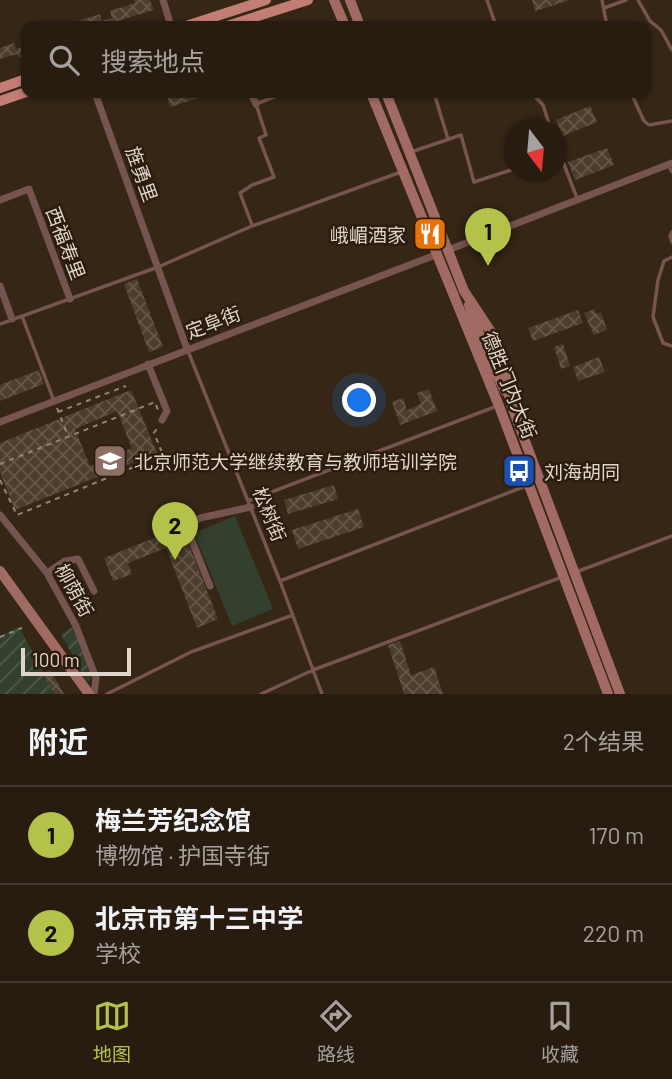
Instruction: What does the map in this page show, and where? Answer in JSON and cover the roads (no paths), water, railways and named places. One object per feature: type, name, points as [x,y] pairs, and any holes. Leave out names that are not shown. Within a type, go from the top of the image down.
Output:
[{"type":"main road","points":[[201,21],[266,0]]},
{"type":"main road","points":[[242,21],[307,0]]},
{"type":"main road","points":[[334,0],[343,21]]},
{"type":"main road","points":[[350,0],[358,21]]},
{"type":"main road","points":[[0,88],[21,81]]},
{"type":"main road","points":[[0,101],[21,94]]},
{"type":"main road","name":"德胜门内大街","points":[[373,98],[426,225],[443,252]]},
{"type":"main road","name":"德胜门内大街","points":[[388,98],[437,221],[443,252],[499,406],[621,694]]},
{"type":"main road","points":[[426,225],[437,221]]},
{"type":"main road","name":"德胜门内大街","points":[[459,293],[495,338],[510,401],[608,694]]},
{"type":"main road","points":[[0,571],[89,694]]},
{"type":"street","points":[[163,0],[169,21]]},
{"type":"street","name":"旌勇里","points":[[97,98],[158,267]]},
{"type":"street","points":[[253,98],[256,104]]},
{"type":"street","name":"定阜街","points":[[0,422],[578,200],[671,167]]},
{"type":"street","name":"西福寿里","points":[[0,200],[29,189],[70,299]]},
{"type":"street","name":"松树街","points":[[158,267],[187,349]]},
{"type":"street","points":[[0,286],[12,319]]},
{"type":"street","points":[[148,364],[167,411],[162,420]]},
{"type":"street","points":[[211,586],[188,531],[189,525],[200,518],[249,504]]},
{"type":"street","name":"柳荫街","points":[[0,515],[47,573],[76,626],[96,678],[94,694]]},
{"type":"street","points":[[47,573],[65,561],[78,559],[94,591]]},
{"type":"lane","points":[[487,0],[494,21]]},
{"type":"lane","points":[[601,0],[606,21]]},
{"type":"lane","points":[[604,8],[626,0]]},
{"type":"lane","points":[[638,0],[650,21]]},
{"type":"lane","points":[[651,22],[661,30],[672,50]]},
{"type":"lane","points":[[252,226],[240,194],[274,177],[259,138],[267,135],[256,104],[271,98]]},
{"type":"lane","points":[[436,98],[448,139]]},
{"type":"lane","points":[[537,98],[543,105],[547,119]]},
{"type":"lane","points":[[633,98],[644,121],[649,125],[672,121]]},
{"type":"lane","points":[[409,153],[461,135],[474,182],[504,172]]},
{"type":"lane","points":[[0,324],[158,267],[252,226],[403,171]]},
{"type":"lane","points":[[567,175],[578,200]]},
{"type":"lane","points":[[672,232],[672,242]]},
{"type":"lane","points":[[672,257],[664,261],[658,280],[653,317],[663,343],[672,346]]},
{"type":"lane","points":[[22,316],[54,401]]},
{"type":"lane","name":"松树街","points":[[187,349],[322,694]]},
{"type":"lane","points":[[249,504],[499,406]]},
{"type":"lane","points":[[280,581],[530,484]]},
{"type":"lane","points":[[261,694],[313,670],[672,536]]},
{"type":"lane","points":[[107,694],[191,652],[293,615]]},
{"type":"place","name":"峨嵋酒家","points":[[430,234]]},
{"type":"place","name":"梅兰芳纪念馆","points":[[488,266]]},
{"type":"place","name":"北京师范大学继续教育与教师培训学院","points":[[110,461]]},
{"type":"place","name":"刘海胡同","points":[[519,471]]},
{"type":"place","name":"北京市第十三中学","points":[[175,560]]}]
